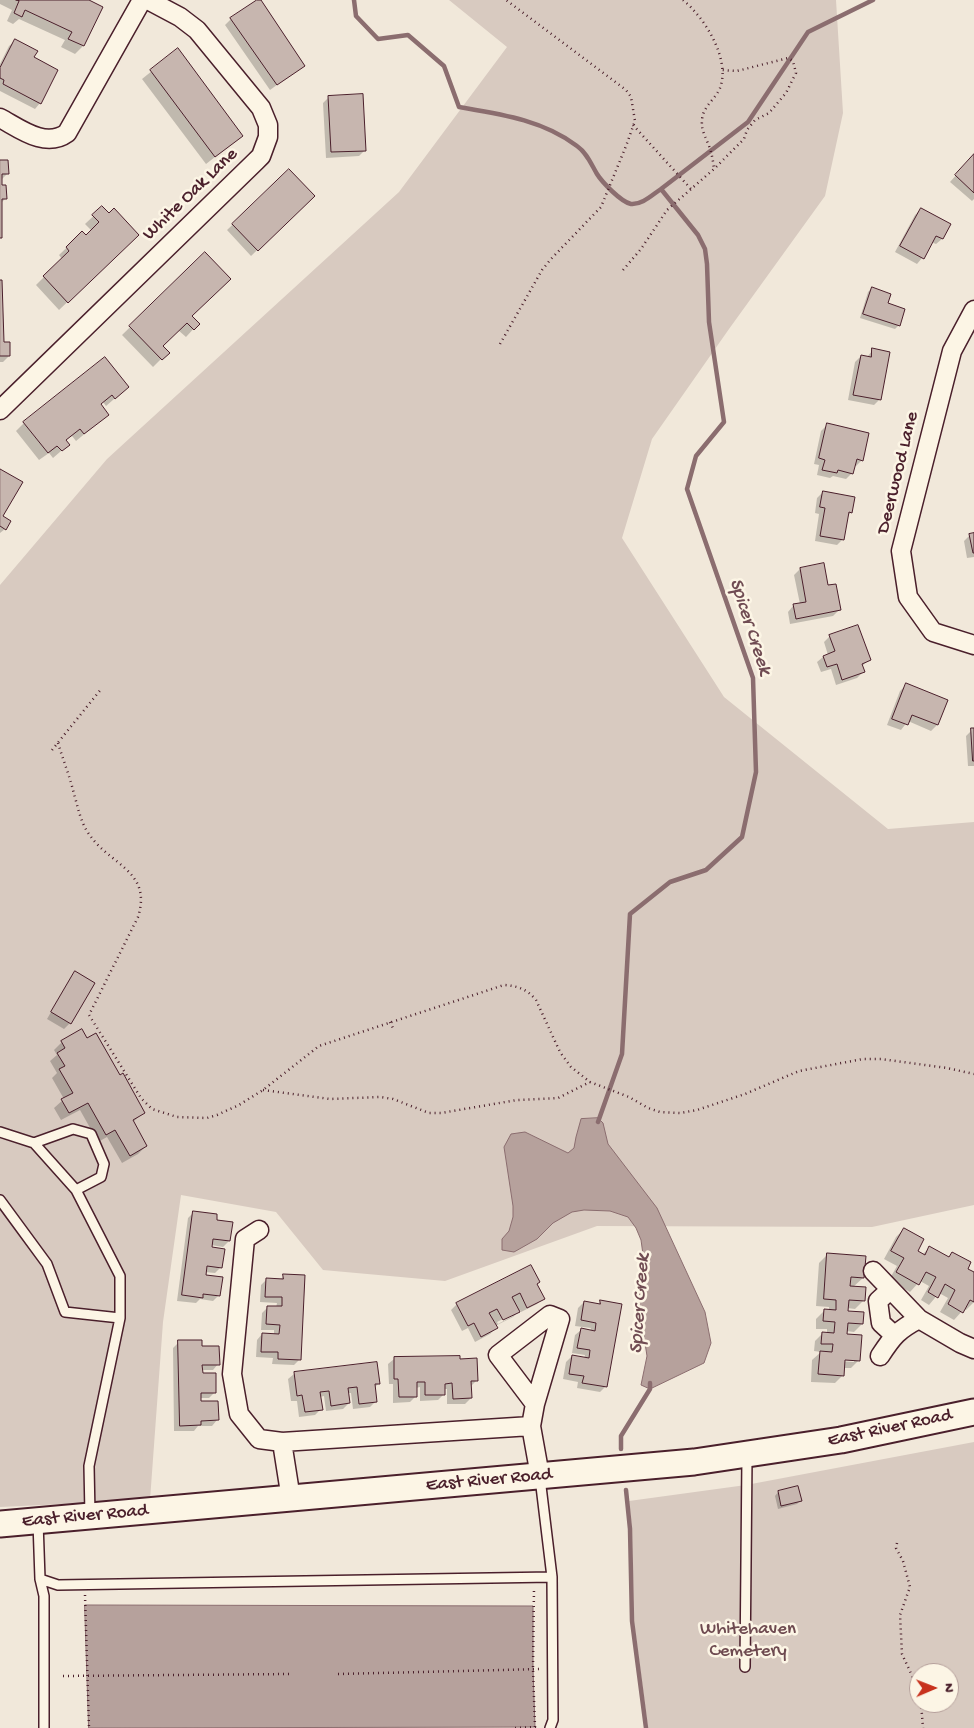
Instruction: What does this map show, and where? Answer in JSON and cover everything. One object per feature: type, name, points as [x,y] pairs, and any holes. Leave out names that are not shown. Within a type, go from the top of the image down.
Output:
[{"type":"main road","name":"East River Road","points":[[0,1524],[641,1468],[747,1455],[841,1440],[974,1412]]},
{"type":"street","points":[[0,118],[42,138],[53,139],[67,133],[142,0]]},
{"type":"street","name":"White Oak Lane","points":[[0,410],[256,161],[266,145],[268,124],[261,108],[205,38],[190,24],[148,0]]},
{"type":"street","name":"Deerwood Lane","points":[[974,310],[952,351],[901,551],[908,597],[932,632],[974,646]]},
{"type":"street","points":[[260,1230],[245,1239],[232,1374],[239,1414],[259,1439],[282,1442],[531,1426]]},
{"type":"street","points":[[873,1271],[919,1319],[974,1349]]},
{"type":"street","points":[[890,1290],[878,1301],[881,1323],[894,1334]]},
{"type":"street","points":[[535,1404],[498,1355],[550,1315],[560,1319],[535,1404],[531,1426],[540,1476]]},
{"type":"street","points":[[880,1356],[894,1334],[904,1326],[919,1319]]},
{"type":"street","points":[[282,1442],[291,1499]]},
{"type":"lane","points":[[34,1143],[73,1129],[91,1134],[104,1164],[103,1170],[101,1177],[76,1190]]},
{"type":"lane","points":[[0,1132],[34,1143],[76,1190],[120,1276],[120,1318],[89,1466],[90,1517]]},
{"type":"lane","points":[[0,1200],[47,1264],[65,1312],[120,1318]]},
{"type":"lane","points":[[745,1667],[747,1455]]},
{"type":"lane","points":[[540,1476],[552,1577],[553,1720],[550,1728]]},
{"type":"lane","points":[[38,1522],[40,1580],[44,1596],[44,1728]]},
{"type":"lane","points":[[40,1580],[58,1585],[67,1585],[552,1577]]},
{"type":"path","points":[[500,344],[542,270],[551,258],[601,207],[635,121],[634,108],[626,90],[506,0]]},
{"type":"path","points":[[683,0],[701,17],[709,29],[717,49],[722,70],[720,87],[707,105],[701,122],[709,145],[714,169]]},
{"type":"path","points":[[623,270],[641,249],[667,210],[714,169],[744,139],[747,130],[755,120],[769,113],[786,93],[796,73],[793,61],[788,58],[737,71],[722,70]]},
{"type":"path","points":[[633,125],[691,189]]},
{"type":"path","points":[[52,750],[102,688]]},
{"type":"path","points":[[58,742],[80,815],[87,830],[97,845],[134,876],[141,895],[138,917],[89,1015],[141,1098],[152,1109],[177,1116],[207,1118],[239,1105],[263,1090],[319,1046],[497,986],[520,987],[531,994],[536,1000],[560,1052],[570,1067],[590,1082],[629,1097],[648,1108],[660,1112],[688,1112],[731,1099],[800,1071],[863,1059],[881,1059],[947,1068],[974,1074]]},
{"type":"path","points":[[390,1022],[393,1028]]},
{"type":"path","points":[[263,1090],[330,1099],[380,1097],[429,1113],[441,1113],[517,1100],[558,1098],[590,1082]]},
{"type":"path","points":[[897,1543],[896,1548],[903,1560],[910,1587],[900,1615],[902,1654],[909,1669]]},
{"type":"path","points":[[515,1728],[535,1727],[533,1669],[534,1577]]},
{"type":"path","points":[[85,1605],[88,1728]]},
{"type":"path","points":[[338,1674],[533,1669]]},
{"type":"path","points":[[63,1676],[290,1674]]},
{"type":"path","points":[[922,1713],[923,1728]]},
{"type":"green space","points":[[449,0],[836,0],[843,113],[825,196],[652,439],[622,538],[724,697],[888,829],[974,822],[974,1205],[872,1227],[597,1226],[445,1281],[323,1270],[276,1212],[181,1195],[163,1322],[150,1500],[0,1507],[0,585],[107,459],[399,192],[507,47]]},
{"type":"green space","name":"Whitehaven Cemetery","points":[[974,1442],[974,1728],[648,1728],[634,1622],[632,1529],[629,1501],[746,1485]]},
{"type":"water","points":[[598,1118],[603,1123],[608,1144],[657,1208],[705,1312],[711,1343],[704,1363],[650,1389],[641,1385],[647,1356],[638,1298],[646,1276],[641,1240],[636,1228],[628,1217],[610,1211],[584,1210],[572,1212],[553,1223],[537,1239],[514,1252],[502,1250],[502,1239],[509,1231],[513,1217],[504,1147],[511,1134],[525,1132],[568,1153],[574,1148],[581,1119]]},
{"type":"water","points":[[85,1605],[533,1606],[535,1727],[89,1728]]},
{"type":"building","points":[[16,0],[89,0],[103,7],[84,46],[68,39],[72,32],[25,10],[22,17],[14,13],[19,1]]},
{"type":"building","points":[[257,0],[261,0],[305,66],[277,85],[230,18]]},
{"type":"building","points":[[15,39],[38,51],[34,57],[58,70],[41,104],[3,84],[4,80],[0,78],[0,68]]},
{"type":"building","points":[[178,48],[243,136],[215,157],[150,70]]},
{"type":"building","points":[[363,94],[366,151],[331,152],[328,96]]},
{"type":"building","points":[[974,154],[974,193],[955,175]]},
{"type":"building","points":[[0,160],[8,160],[9,174],[2,174],[2,185],[6,185],[7,199],[2,199],[2,238],[0,238]]},
{"type":"building","points":[[289,169],[315,196],[258,251],[232,224]]},
{"type":"building","points":[[102,206],[109,213],[114,208],[139,235],[68,303],[43,276],[69,251],[66,247],[82,231],[86,235],[99,222],[92,215]]},
{"type":"building","points":[[921,208],[951,224],[943,239],[936,236],[924,259],[900,246]]},
{"type":"building","points":[[205,252],[231,279],[192,316],[200,324],[194,330],[187,323],[163,346],[170,353],[162,360],[129,326]]},
{"type":"building","points":[[0,280],[2,280],[4,342],[10,342],[10,356],[0,356]]},
{"type":"building","points":[[872,287],[891,294],[888,303],[905,309],[900,326],[863,314]]},
{"type":"building","points":[[872,348],[890,352],[881,400],[853,395],[861,355],[871,357]]},
{"type":"building","points":[[105,357],[129,387],[115,399],[112,395],[101,404],[109,415],[84,434],[80,429],[66,440],[70,445],[62,451],[57,446],[48,453],[23,422]]},
{"type":"building","points":[[827,423],[869,433],[863,461],[857,459],[853,474],[838,470],[837,473],[822,470],[825,460],[819,458]]},
{"type":"building","points":[[0,469],[23,482],[3,516],[11,521],[6,530],[0,526]]},
{"type":"building","points":[[823,491],[855,497],[852,513],[849,512],[844,540],[820,536],[825,508],[820,507]]},
{"type":"building","points":[[974,533],[974,553],[973,553],[969,534]]},
{"type":"building","points":[[824,563],[828,585],[836,584],[841,610],[796,619],[793,604],[806,602],[800,568]]},
{"type":"building","points":[[858,625],[871,660],[862,664],[865,672],[842,680],[837,664],[827,667],[823,656],[835,651],[829,635]]},
{"type":"building","points":[[906,683],[948,700],[938,725],[912,715],[908,725],[892,719]]},
{"type":"building","points":[[971,728],[974,728],[974,761],[973,761]]},
{"type":"building","points":[[75,971],[95,983],[71,1024],[51,1012]]},
{"type":"building","points":[[82,1029],[87,1038],[96,1033],[120,1075],[123,1073],[145,1113],[133,1120],[147,1146],[130,1156],[115,1130],[106,1135],[88,1103],[69,1113],[61,1099],[73,1093],[59,1069],[65,1066],[57,1053],[65,1048],[61,1041]]},
{"type":"building","points":[[193,1211],[217,1214],[217,1220],[233,1222],[230,1241],[213,1239],[212,1247],[225,1249],[222,1268],[207,1266],[206,1275],[223,1277],[220,1296],[203,1294],[203,1298],[182,1295]]},
{"type":"building","points":[[904,1228],[924,1239],[918,1251],[925,1255],[929,1246],[949,1257],[952,1252],[971,1262],[968,1269],[974,1272],[974,1302],[970,1300],[963,1313],[948,1304],[955,1290],[945,1284],[938,1298],[928,1292],[936,1277],[926,1272],[919,1285],[896,1272],[904,1258],[891,1251]]},
{"type":"building","points":[[827,1253],[866,1256],[864,1278],[851,1277],[850,1286],[866,1287],[865,1301],[849,1300],[848,1311],[864,1312],[863,1324],[848,1323],[847,1334],[862,1335],[860,1361],[845,1360],[844,1376],[818,1374],[820,1351],[832,1352],[833,1344],[821,1344],[822,1332],[834,1333],[835,1322],[823,1321],[824,1309],[836,1310],[836,1300],[824,1299]]},
{"type":"building","points":[[531,1265],[540,1282],[537,1284],[545,1299],[527,1308],[520,1293],[512,1297],[520,1312],[503,1320],[497,1309],[489,1313],[498,1328],[481,1337],[474,1323],[468,1326],[456,1303]]},
{"type":"building","points":[[283,1274],[305,1275],[301,1360],[278,1359],[278,1352],[261,1352],[262,1333],[279,1334],[280,1325],[266,1324],[267,1306],[282,1306],[282,1297],[265,1297],[266,1278],[283,1279]]},
{"type":"building","points":[[600,1300],[622,1304],[607,1387],[582,1383],[584,1376],[569,1374],[572,1355],[589,1358],[590,1350],[577,1348],[581,1328],[595,1331],[596,1323],[581,1320],[584,1301],[600,1304]]},
{"type":"building","points":[[178,1340],[202,1340],[202,1346],[219,1346],[220,1365],[202,1365],[203,1373],[216,1373],[216,1393],[201,1393],[201,1401],[218,1401],[219,1420],[201,1421],[201,1425],[180,1426]]},
{"type":"building","points":[[460,1356],[460,1359],[477,1358],[478,1381],[471,1381],[472,1398],[453,1399],[452,1383],[445,1384],[445,1395],[425,1395],[425,1382],[417,1382],[417,1397],[399,1397],[398,1379],[394,1379],[394,1357]]},
{"type":"building","points":[[377,1362],[380,1384],[375,1384],[377,1402],[359,1404],[357,1387],[348,1388],[350,1403],[331,1406],[329,1391],[320,1392],[323,1410],[305,1412],[302,1395],[297,1396],[294,1372]]},
{"type":"building","points":[[798,1486],[802,1501],[781,1506],[778,1491]]},
{"type":"waterway","name":"Spicer Creek","points":[[354,0],[356,16],[378,39],[408,35],[444,66],[459,107],[521,119],[564,137],[584,152],[603,182],[617,196],[631,204],[639,203],[661,189],[698,235],[705,249],[709,322],[724,422],[696,456],[687,489],[753,678],[756,772],[742,837],[706,870],[670,882],[630,914],[622,1054],[598,1122]]},
{"type":"waterway","points":[[661,189],[748,122],[808,32],[873,0]]},
{"type":"waterway","name":"Spicer Creek","points":[[621,1449],[621,1436],[650,1389],[650,1383]]},
{"type":"waterway","name":"Spicer Creek","points":[[626,1490],[630,1529],[632,1621],[646,1728]]}]
